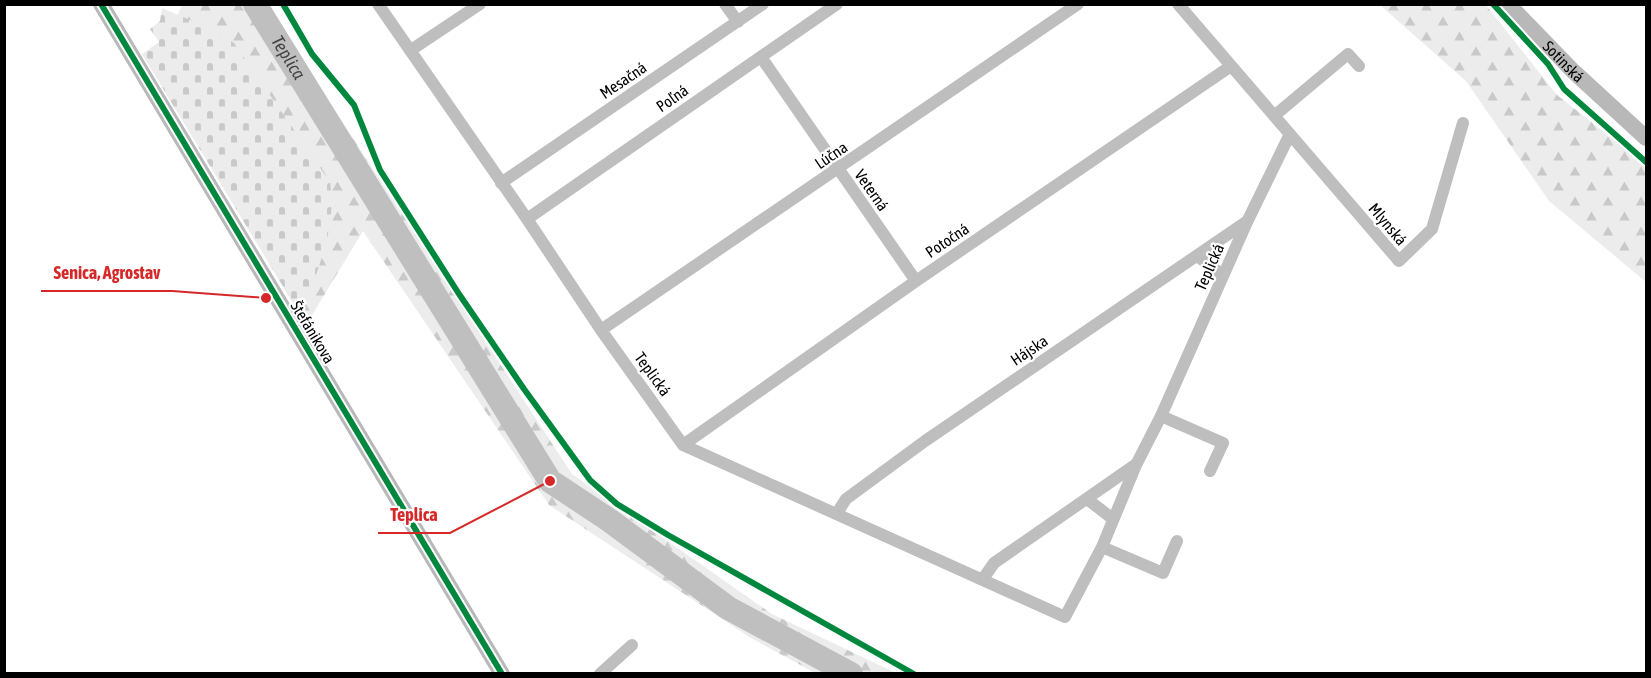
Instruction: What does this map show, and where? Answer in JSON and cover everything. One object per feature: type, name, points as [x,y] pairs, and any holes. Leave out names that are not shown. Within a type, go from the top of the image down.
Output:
[{"type":"street","name":"Štefánikova","points":[[101,4],[502,674]]},
{"type":"street","name":"Teplická","points":[[378,4],[601,330],[683,445],[1065,617],[1102,547],[1136,465],[1161,416],[1247,222],[1290,134]]},
{"type":"street","points":[[411,50],[480,4]]},
{"type":"street","points":[[725,4],[738,22]]},
{"type":"street","name":"Mesačná","points":[[501,183],[763,4]]},
{"type":"street","name":"Poľná","points":[[527,219],[837,4]]},
{"type":"street","name":"Lúčna","points":[[601,330],[1078,4]]},
{"type":"street","name":"Mlynská","points":[[1178,4],[1399,261],[1432,230],[1463,123]]},
{"type":"street","name":"Sotinská","points":[[1508,4],[1593,91],[1647,138]]},
{"type":"street","points":[[1274,116],[1348,54],[1359,66]]},
{"type":"street","name":"Veterná","points":[[761,57],[916,281]]},
{"type":"street","name":"Potočná","points":[[683,445],[916,281],[1231,66]]},
{"type":"street","name":"Hájska","points":[[837,513],[846,499],[925,441],[1247,222]]},
{"type":"street","points":[[1197,256],[1223,275]]},
{"type":"street","points":[[1161,416],[1223,443],[1210,471]]},
{"type":"street","name":"Teplická","points":[[983,579],[994,563],[1136,465]]},
{"type":"street","points":[[1088,499],[1113,519]]},
{"type":"street","points":[[1102,547],[1163,573],[1177,541]]},
{"type":"street","points":[[600,674],[632,645]]},
{"type":"green space","points":[[182,5],[266,5],[572,474],[772,614],[896,673],[815,673],[751,638],[549,505],[363,231],[306,325],[153,67]]},
{"type":"green space","points":[[1380,5],[1486,5],[1557,95],[1646,165],[1646,282],[1549,201],[1466,81]]},
{"type":"green space","points":[[162,8],[209,28],[234,43],[330,182],[330,225],[324,251],[310,292],[306,290],[296,308],[142,54],[159,42],[150,29],[160,21]]},
{"type":"waterway","name":"Teplica","points":[[255,4],[550,481],[609,520],[728,608],[851,674]]},
{"type":"cycle path","points":[[101,4],[502,674]]},
{"type":"cycle path","points":[[283,4],[312,54],[354,105],[380,170],[459,294],[590,480],[617,504],[668,535],[914,674]]},
{"type":"cycle path","points":[[1493,4],[1548,64],[1564,89],[1646,162]]},
{"type":"place","name":"Senica, Agrostav","points":[[266,298]]},
{"type":"place","name":"Teplica","points":[[550,481]]}]
